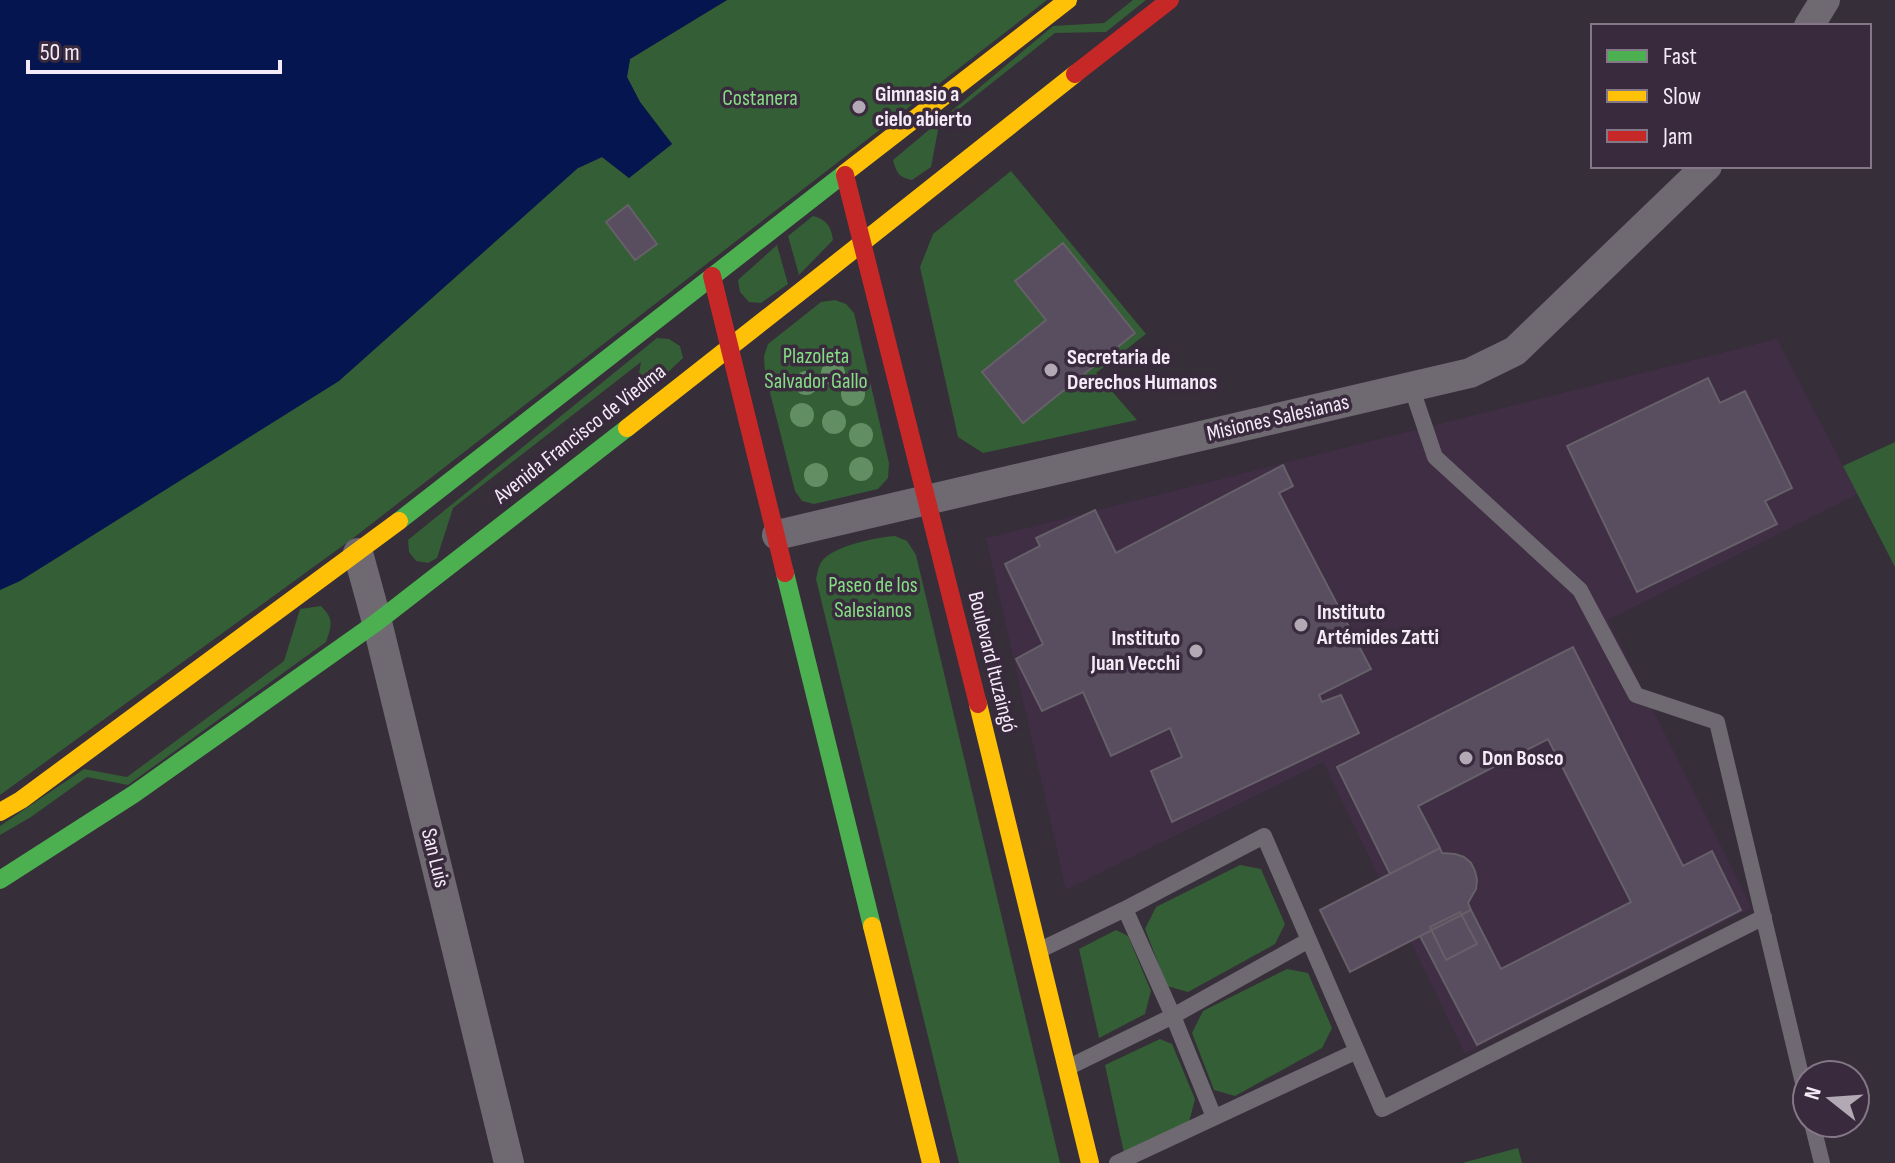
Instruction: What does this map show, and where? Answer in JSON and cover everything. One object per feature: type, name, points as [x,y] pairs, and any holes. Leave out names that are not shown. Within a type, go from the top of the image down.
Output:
[{"type":"main road","name":"Avenida Francisco de Viedma","points":[[0,812],[21,800],[358,553],[1068,0]]},
{"type":"main road","name":"Avenida Francisco de Viedma","points":[[0,880],[134,794],[377,622],[1170,0]]},
{"type":"main road","name":"Boulevard Ituzaingó","points":[[845,175],[1090,1163]]},
{"type":"main road","points":[[712,276],[931,1163]]},
{"type":"street","points":[[1810,24],[1825,0]]},
{"type":"street","name":"Misiones Salesianas","points":[[777,535],[1470,373],[1515,351],[1705,168]]},
{"type":"street","name":"San Luis","points":[[358,553],[509,1163]]},
{"type":"lane","points":[[1411,386],[1435,457],[1580,590],[1636,695],[1717,722],[1797,1059]]},
{"type":"lane","points":[[1039,951],[1264,836],[1382,1109],[1764,917]]},
{"type":"lane","points":[[1125,909],[1214,1117]]},
{"type":"lane","points":[[1068,1068],[1173,1016],[1309,940]]},
{"type":"lane","points":[[1117,1163],[1357,1051]]},
{"type":"lane","points":[[1816,1139],[1822,1163]]},
{"type":"shaded area","points":[[0,0],[727,0],[630,59],[627,77],[640,102],[672,144],[629,178],[602,157],[578,168],[339,381],[20,581],[0,590]]},
{"type":"shaded area","name":"Instituto Artémides Zatti","points":[[1777,339],[1858,494],[1608,620],[1752,908],[1465,1054],[1323,762],[1066,890],[986,538]]},
{"type":"green space","name":"Costanera","points":[[727,0],[1047,0],[352,539],[0,795],[0,505],[578,168],[602,157],[629,178],[672,144],[640,102],[627,77],[630,59]]},
{"type":"green space","points":[[1133,0],[1146,0],[1106,32],[1055,33],[939,125],[931,167],[912,180],[897,172],[893,160],[1053,26],[1104,23]]},
{"type":"green space","points":[[1011,171],[1146,334],[1096,373],[1137,420],[983,453],[958,437],[920,267],[933,234]]},
{"type":"green space","points":[[813,216],[828,224],[833,240],[799,275],[788,236]]},
{"type":"green space","points":[[777,245],[788,284],[761,303],[749,302],[740,292],[738,280]]},
{"type":"green space","name":"Plazoleta Salvador Gallo","points":[[835,300],[846,304],[854,313],[889,463],[888,478],[878,489],[814,504],[802,501],[795,491],[765,373],[764,356],[768,344],[821,302]]},
{"type":"green space","points":[[657,338],[669,339],[680,346],[683,358],[634,404],[641,362],[453,508],[437,558],[428,563],[416,561],[409,552],[408,540]]},
{"type":"green space","points":[[1895,442],[1895,567],[1843,466]]},
{"type":"green space","name":"Paseo de los Salesianos","points":[[895,536],[907,541],[916,555],[1060,1163],[959,1163],[816,579],[822,561],[836,551],[867,540]]},
{"type":"green space","points":[[321,606],[331,622],[326,642],[128,785],[87,777],[0,835],[0,826],[84,769],[127,777],[284,661],[300,609]]},
{"type":"green space","points":[[1240,865],[1261,869],[1285,924],[1275,944],[1188,992],[1167,986],[1145,929],[1156,907]]},
{"type":"green space","points":[[1116,930],[1128,936],[1151,991],[1145,1014],[1099,1038],[1079,949]]},
{"type":"green space","points":[[1287,969],[1308,973],[1332,1028],[1322,1048],[1235,1096],[1214,1090],[1192,1033],[1203,1011]]},
{"type":"green space","points":[[1160,1039],[1172,1044],[1195,1099],[1189,1122],[1124,1153],[1105,1065]]},
{"type":"green space","points":[[1518,1148],[1522,1163],[1462,1163]]},
{"type":"building","points":[[628,205],[657,244],[635,260],[606,222]]},
{"type":"building","points":[[1063,243],[1135,333],[1023,423],[982,372],[1046,320],[1015,281]]},
{"type":"building","points":[[1708,378],[1720,403],[1745,391],[1792,488],[1765,501],[1777,524],[1637,592],[1567,446]]},
{"type":"building","name":"Instituto Juan Vecchi","points":[[1283,465],[1293,486],[1279,493],[1371,669],[1319,695],[1322,702],[1341,695],[1359,733],[1172,822],[1151,771],[1182,757],[1170,728],[1111,756],[1083,692],[1042,711],[1016,659],[1043,644],[1005,564],[1040,546],[1036,538],[1095,510],[1116,553]]},
{"type":"building","points":[[1573,647],[1683,866],[1712,851],[1741,910],[1477,1045],[1420,936],[1471,910],[1501,969],[1631,902],[1548,739],[1418,806],[1440,848],[1390,874],[1337,767]]},
{"type":"building","points":[[1440,848],[1442,853],[1464,857],[1475,871],[1476,889],[1468,903],[1471,910],[1350,972],[1320,910]]},
{"type":"building","points":[[1460,912],[1477,944],[1446,960],[1430,927]]},
{"type":"traffic: fast","points":[[399,521],[845,173]]},
{"type":"traffic: fast","points":[[0,880],[134,794],[377,622],[627,428]]},
{"type":"traffic: fast","points":[[785,573],[872,926]]},
{"type":"traffic: slow","points":[[845,173],[1068,0]]},
{"type":"traffic: slow","points":[[627,428],[1075,74]]},
{"type":"traffic: slow","points":[[0,812],[21,800],[399,521]]},
{"type":"traffic: slow","points":[[978,704],[1090,1163]]},
{"type":"traffic: slow","points":[[872,926],[931,1163]]},
{"type":"traffic: jam","points":[[1075,74],[1170,0]]},
{"type":"traffic: jam","points":[[845,175],[978,704]]},
{"type":"traffic: jam","points":[[712,276],[785,573]]},
{"type":"place","name":"Gimnasio a cielo abierto","points":[[859,107]]},
{"type":"place","name":"Secretaria de Derechos Humanos","points":[[1051,370]]},
{"type":"place","name":"Instituto Artémides Zatti","points":[[1301,625]]},
{"type":"place","name":"Instituto Juan Vecchi","points":[[1196,651]]},
{"type":"place","name":"Don Bosco","points":[[1466,758]]}]
